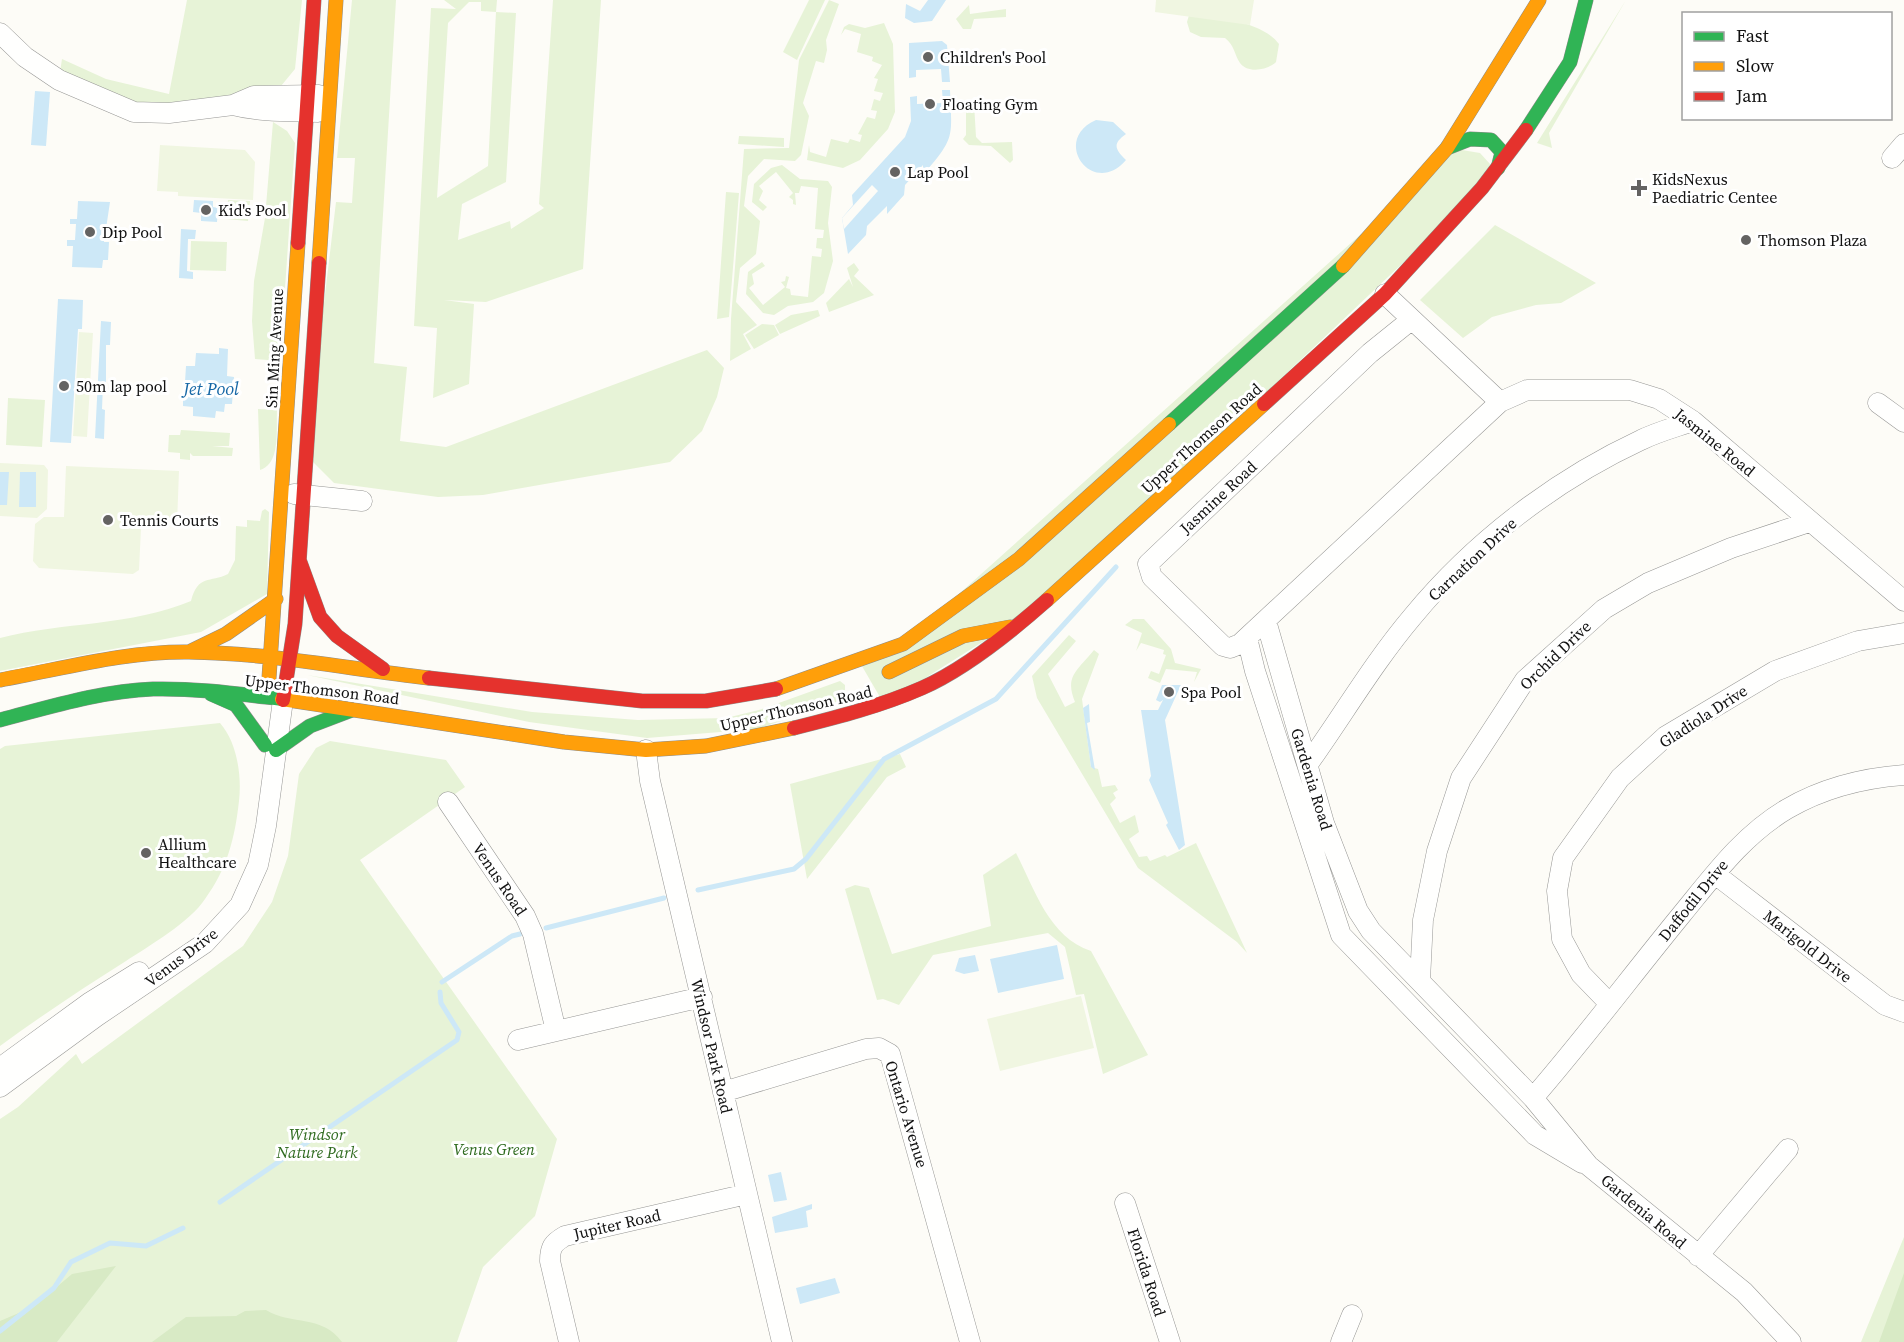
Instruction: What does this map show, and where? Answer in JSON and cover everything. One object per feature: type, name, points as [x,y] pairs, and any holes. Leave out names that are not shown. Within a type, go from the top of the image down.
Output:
[{"type":"main road","name":"Sin Ming Avenue","points":[[276,699],[270,656],[276,599],[314,0]]},
{"type":"main road","points":[[289,659],[295,624],[300,562],[336,0]]},
{"type":"main road","name":"Upper Thomson Road","points":[[0,680],[124,657],[187,652],[270,656],[388,673],[642,701],[706,701],[773,690],[865,669],[1019,559],[1355,254],[1405,200],[1447,148],[1539,0]]},
{"type":"main road","name":"Upper Thomson Road","points":[[0,720],[91,696],[152,689],[201,690],[356,709],[564,742],[646,750],[706,746],[848,715],[924,687],[980,653],[1044,603],[1385,294],[1498,168],[1541,111],[1570,62],[1581,12],[1586,0]]},
{"type":"main road","points":[[1447,148],[1465,139],[1486,137],[1495,141],[1502,152],[1498,168]]},
{"type":"main road","points":[[300,562],[320,617],[337,636],[388,673]]},
{"type":"main road","points":[[187,652],[226,634],[276,599]]},
{"type":"main road","points":[[865,669],[881,676],[963,636],[989,629],[1011,627]]},
{"type":"main road","name":"Venus Drive","points":[[276,699],[289,659]]},
{"type":"main road","points":[[201,690],[236,705],[271,748],[310,726],[356,709]]},
{"type":"main road","points":[[848,715],[852,698]]},
{"type":"street","points":[[0,33],[25,57],[58,80],[134,112],[169,113],[233,105],[254,96],[330,104]]},
{"type":"street","points":[[1266,621],[1500,402],[1411,320],[1393,299],[1385,294]]},
{"type":"street","name":"Jasmine Road","points":[[1266,621],[1247,638],[1230,648],[1223,646],[1152,577],[1148,564],[1370,353],[1411,320]]},
{"type":"street","name":"Jasmine Road","points":[[1500,402],[1527,390],[1630,390],[1659,399],[1692,421],[1904,601]]},
{"type":"street","points":[[1878,403],[1903,420]]},
{"type":"street","name":"Carnation Drive","points":[[1308,764],[1373,668],[1413,615],[1496,533],[1535,502],[1607,457],[1643,439],[1692,421]]},
{"type":"street","points":[[282,493],[362,501]]},
{"type":"street","name":"Orchid Drive","points":[[1420,980],[1423,920],[1437,851],[1461,778],[1525,680],[1604,609],[1648,583],[1731,548],[1809,522]]},
{"type":"street","name":"Gardenia Road","points":[[1266,621],[1324,823],[1358,911],[1371,931],[1533,1098],[1589,1166],[1744,1292],[1791,1342]]},
{"type":"street","name":"Gladiola Drive","points":[[1609,1003],[1581,974],[1562,939],[1557,891],[1563,858],[1620,778],[1666,736],[1775,671],[1858,641],[1904,633]]},
{"type":"street","name":"Gardenia Road","points":[[1247,638],[1254,671],[1341,935],[1535,1135],[1569,1157],[1589,1166]]},
{"type":"street","name":"Venus Drive","points":[[0,1087],[97,1016],[205,943],[240,905],[266,826],[276,699]]},
{"type":"street","name":"Windsor Park Road","points":[[646,750],[650,781],[782,1342]]},
{"type":"street","name":"Daffodil Drive","points":[[1533,1098],[1571,1054],[1609,1003],[1734,850],[1787,809],[1843,785],[1904,775]]},
{"type":"street","name":"Venus Road","points":[[448,802],[525,916],[533,934],[556,1031]]},
{"type":"street","name":"Venus Drive","points":[[0,1068],[89,1003],[174,951],[198,933],[230,896],[252,863]]},
{"type":"street","name":"Marigold Drive","points":[[1715,874],[1885,1005],[1904,1012]]},
{"type":"street","points":[[518,1040],[702,997]]},
{"type":"street","name":"Ontario Avenue","points":[[723,1092],[866,1049],[879,1048],[890,1054],[970,1342]]},
{"type":"street","name":"Gardenia Road","points":[[1698,1256],[1788,1149]]},
{"type":"street","name":"Jupiter Road","points":[[569,1342],[550,1261],[550,1249],[555,1241],[565,1236],[747,1194]]},
{"type":"street","name":"Florida Road","points":[[1125,1203],[1170,1342]]},
{"type":"street","points":[[1341,1342],[1352,1315]]},
{"type":"green space","points":[[187,0],[302,0],[295,69],[281,86],[169,105],[134,102],[106,93],[60,72],[62,59],[106,79],[169,94]]},
{"type":"green space","points":[[352,0],[396,0],[374,363],[407,367],[400,441],[446,447],[707,350],[724,368],[717,397],[702,431],[670,462],[483,495],[438,497],[334,483],[306,455],[336,202],[352,203],[355,158],[337,158]]},
{"type":"green space","points":[[444,0],[497,0],[496,12],[516,13],[506,182],[462,204],[458,240],[510,221],[511,229],[544,208],[539,204],[553,0],[601,0],[583,269],[486,302],[444,300],[474,304],[469,384],[433,398],[437,328],[414,326],[431,8],[456,9]],"holes":[[[469,2],[481,2],[481,11],[496,12],[488,166],[437,198],[448,23]]]},
{"type":"green space","points":[[809,0],[825,0],[797,60],[783,52]]},
{"type":"green space","points":[[829,0],[839,4],[826,40],[827,50],[824,63],[816,61],[803,103],[809,116],[801,155],[795,161],[764,159],[748,176],[744,206],[760,221],[756,254],[740,268],[736,302],[757,325],[743,334],[751,349],[730,361],[744,149],[789,148],[799,60]]},
{"type":"green space","points":[[1156,0],[1254,0],[1250,25],[1155,12]]},
{"type":"green space","points":[[1626,0],[1549,133],[1552,148],[1537,143]]},
{"type":"green space","points":[[969,5],[970,14],[1006,9],[1006,17],[974,19],[971,29],[963,29],[956,19]]},
{"type":"green space","points":[[1190,12],[1250,25],[1262,30],[1279,44],[1276,62],[1258,70],[1248,69],[1240,63],[1231,44],[1225,38],[1201,37],[1190,32],[1187,22]]},
{"type":"green space","points":[[884,23],[893,44],[895,112],[888,129],[860,160],[843,168],[807,160],[809,145],[810,152],[826,157],[831,139],[848,143],[850,139],[860,142],[862,135],[858,134],[867,117],[875,119],[877,111],[871,110],[874,99],[880,101],[883,93],[874,91],[878,79],[874,78],[882,65],[872,61],[873,57],[857,52],[861,34],[845,29],[841,35],[844,27],[849,24],[865,28]]},
{"type":"green space","points":[[966,103],[974,103],[976,137],[982,143],[1012,142],[1013,160],[1010,163],[991,146],[969,145],[963,139],[966,135]]},
{"type":"green space","points":[[273,122],[287,131],[295,143],[280,361],[255,359],[252,321],[254,281],[265,218]]},
{"type":"green space","points":[[739,136],[784,138],[784,147],[738,144]]},
{"type":"green space","points":[[160,145],[245,150],[255,162],[253,200],[178,196],[178,192],[157,191]]},
{"type":"green space","points":[[1456,149],[1480,153],[1490,164],[1482,188],[1044,603],[884,704],[859,661],[903,644]]},
{"type":"green space","points":[[782,165],[800,179],[828,181],[832,187],[828,223],[833,261],[824,293],[813,302],[788,306],[774,315],[763,313],[746,294],[748,272],[762,262],[765,266],[752,274],[754,284],[749,288],[763,305],[785,287],[781,282],[785,281],[786,276],[789,277],[786,288],[790,289],[791,295],[808,297],[812,256],[821,257],[822,249],[816,248],[817,238],[823,238],[824,230],[815,229],[818,188],[801,186],[799,193],[795,193],[796,205],[793,204],[793,200],[789,197],[793,193],[776,172],[759,186],[763,191],[759,200],[767,207],[763,211],[752,202],[754,184],[771,168]]},
{"type":"green space","points":[[726,192],[739,193],[729,317],[717,319]]},
{"type":"green space","points":[[228,200],[250,201],[248,221],[226,219]]},
{"type":"green space","points":[[1495,225],[1596,283],[1561,303],[1536,305],[1492,317],[1463,338],[1420,300]]},
{"type":"green space","points":[[191,241],[227,242],[226,271],[190,270]]},
{"type":"green space","points":[[854,263],[859,270],[854,276],[874,295],[829,312],[826,303],[849,279],[853,287],[847,268]]},
{"type":"green space","points":[[818,310],[820,316],[780,334],[775,325],[791,315]]},
{"type":"green space","points":[[762,324],[774,325],[779,335],[754,349],[745,335]]},
{"type":"green space","points":[[79,332],[93,333],[87,437],[73,436]]},
{"type":"green space","points":[[8,398],[45,400],[42,447],[6,445]]},
{"type":"green space","points":[[258,409],[277,410],[277,436],[274,453],[267,466],[260,470]]},
{"type":"green space","points":[[181,430],[230,433],[229,446],[212,446],[233,448],[232,456],[193,456],[190,453],[190,460],[180,459],[180,453],[168,452],[169,435],[180,435]]},
{"type":"green space","points":[[0,463],[44,465],[48,470],[47,509],[37,518],[0,516]]},
{"type":"green space","name":"Tennis Courts","points":[[66,466],[179,471],[177,524],[136,522],[141,528],[139,570],[133,574],[39,568],[33,561],[35,524],[44,517],[64,517]]},
{"type":"green space","points":[[265,509],[269,512],[267,594],[201,632],[0,671],[0,638],[145,615],[191,601],[201,583],[228,574],[235,560],[236,526],[247,527],[247,520],[260,521],[262,511]]},
{"type":"green space","points":[[1133,619],[1144,619],[1171,649],[1175,663],[1201,669],[1194,682],[1197,672],[1166,669],[1160,683],[1148,678],[1151,671],[1159,674],[1166,655],[1163,654],[1164,650],[1141,643],[1136,651],[1142,633],[1125,625]]},
{"type":"green space","points":[[1069,635],[1076,641],[1048,674],[1065,707],[1075,702],[1071,686],[1074,674],[1094,650],[1099,654],[1082,699],[1091,767],[1098,769],[1102,787],[1115,785],[1118,790],[1113,793],[1116,798],[1110,804],[1120,823],[1135,815],[1139,832],[1129,839],[1139,857],[1147,856],[1150,861],[1165,855],[1167,857],[1196,843],[1247,953],[1237,942],[1138,868],[1037,698],[1032,676]]},
{"type":"green space","points":[[307,675],[532,712],[638,720],[726,718],[759,710],[840,681],[845,685],[845,700],[757,729],[647,738],[529,722]]},
{"type":"green space","points":[[220,723],[231,740],[240,781],[235,828],[229,853],[213,888],[190,916],[168,933],[62,1002],[0,1046],[0,749],[5,746]]},
{"type":"green space","name":"Windsor Nature Park","points":[[330,741],[446,760],[465,787],[360,860],[557,1139],[535,1216],[483,1267],[457,1342],[0,1342],[0,1119],[18,1107],[76,1054],[82,1064],[243,946],[272,902],[288,856],[299,774],[316,748]]},
{"type":"green space","points":[[900,754],[906,767],[887,777],[807,879],[790,784]]},
{"type":"green space","points":[[1016,853],[1037,897],[1054,924],[1076,944],[1091,951],[1148,1055],[1103,1074],[1084,994],[1076,995],[1065,947],[1048,933],[933,955],[899,1005],[883,999],[877,1000],[845,889],[855,885],[869,888],[892,954],[991,926],[983,875]]},
{"type":"green space","points":[[1081,996],[1094,1048],[1000,1071],[987,1019]]},
{"type":"green space","points":[[1904,1237],[1904,1342],[1861,1342]]},
{"type":"green space","points":[[116,1266],[57,1342],[0,1342],[0,1321],[33,1307],[72,1274]]},
{"type":"green space","points":[[1904,1273],[1904,1342],[1879,1342]]},
{"type":"green space","points":[[266,1310],[286,1318],[325,1327],[342,1342],[152,1342],[186,1317],[236,1316],[245,1311]]},
{"type":"water","points":[[928,0],[946,0],[932,21],[914,23],[905,18],[906,4],[920,11]]},
{"type":"water","name":"Children's Pool","points":[[942,41],[947,45],[950,82],[942,82],[941,69],[916,70],[916,77],[909,78],[909,43]]},
{"type":"water","name":"Lap Pool","points":[[942,90],[950,90],[951,128],[941,153],[923,175],[923,165],[905,185],[904,195],[887,214],[887,206],[867,226],[866,235],[848,254],[842,218],[853,205],[852,195],[905,137],[911,121],[910,97],[917,96],[917,104],[943,103]]},
{"type":"water","points":[[35,91],[50,92],[46,146],[31,145]]},
{"type":"water","points":[[1096,120],[1113,122],[1126,134],[1117,147],[1126,160],[1113,170],[1101,173],[1090,170],[1081,162],[1077,152],[1077,140],[1083,129]]},
{"type":"water","name":"Kid's Pool","points":[[194,200],[213,201],[213,207],[218,208],[217,222],[201,221],[201,213],[193,212]]},
{"type":"water","name":"Dip Pool","points":[[78,201],[110,202],[104,242],[109,242],[108,260],[103,260],[102,268],[72,267],[73,246],[67,246],[67,240],[75,240],[76,224],[70,224],[70,219],[77,219]]},
{"type":"water","points":[[181,229],[196,230],[195,239],[188,239],[187,271],[193,272],[193,279],[179,278]]},
{"type":"water","name":"50m lap pool","points":[[58,299],[83,300],[82,329],[78,329],[71,443],[50,442]]},
{"type":"water","points":[[101,321],[111,322],[110,345],[106,345],[106,383],[103,384],[104,439],[95,438]]},
{"type":"water","name":"Jet Pool","points":[[219,348],[228,349],[227,376],[234,377],[232,404],[225,404],[224,412],[216,411],[215,418],[193,416],[193,407],[183,406],[183,391],[191,391],[191,382],[185,382],[186,366],[195,366],[196,353],[219,354]]},
{"type":"water","points":[[0,472],[9,472],[7,505],[0,505]]},
{"type":"water","points":[[20,472],[36,472],[36,507],[19,507]]},
{"type":"water","points":[[1162,685],[1181,685],[1165,720],[1185,845],[1179,850],[1166,825],[1168,823],[1149,780],[1151,776],[1141,710],[1158,710],[1163,700],[1160,702],[1156,700]]},
{"type":"water","points":[[1089,704],[1090,722],[1087,723],[1095,770],[1091,767],[1083,708]]},
{"type":"water","points":[[1057,945],[1064,979],[998,993],[990,959]]},
{"type":"water","points":[[975,955],[979,971],[964,974],[955,971],[959,958]]},
{"type":"water","points":[[781,1172],[787,1200],[774,1202],[768,1175]]},
{"type":"water","points":[[812,1204],[812,1209],[806,1211],[808,1227],[775,1233],[772,1217]]},
{"type":"water","points":[[835,1278],[840,1293],[800,1304],[796,1288]]},
{"type":"pier","points":[[872,185],[878,191],[844,229],[842,218]]},
{"type":"waterway","points":[[698,890],[794,869],[806,859],[884,759],[996,699],[1116,567]]},
{"type":"waterway","points":[[546,928],[664,898]]},
{"type":"waterway","points":[[442,982],[512,936],[520,934]]},
{"type":"waterway","points":[[220,1202],[457,1040],[459,1032],[441,1003],[440,992]]},
{"type":"waterway","points":[[0,1331],[54,1288],[71,1262],[110,1243],[146,1246],[183,1228]]},
{"type":"traffic: fast","points":[[1526,130],[1570,62],[1586,0]]},
{"type":"traffic: fast","points":[[1447,148],[1470,139],[1491,140],[1502,152],[1498,168]]},
{"type":"traffic: fast","points":[[1169,424],[1343,266]]},
{"type":"traffic: fast","points":[[0,720],[76,700],[134,690],[185,689],[282,699]]},
{"type":"traffic: fast","points":[[211,694],[236,705],[265,745]]},
{"type":"traffic: fast","points":[[276,750],[310,726],[352,710]]},
{"type":"traffic: slow","points":[[319,263],[336,0]]},
{"type":"traffic: slow","points":[[1343,266],[1447,148],[1539,0]]},
{"type":"traffic: slow","points":[[269,678],[298,243]]},
{"type":"traffic: slow","points":[[1047,600],[1264,404]]},
{"type":"traffic: slow","points":[[776,689],[903,644],[1019,559],[1169,424]]},
{"type":"traffic: slow","points":[[191,651],[226,634],[276,599]]},
{"type":"traffic: slow","points":[[889,672],[963,636],[1010,627]]},
{"type":"traffic: slow","points":[[0,680],[94,661],[165,652],[219,653],[279,658],[429,678]]},
{"type":"traffic: slow","points":[[282,699],[564,742],[646,750],[706,746],[794,728]]},
{"type":"traffic: jam","points":[[298,243],[314,0]]},
{"type":"traffic: jam","points":[[1264,404],[1385,294],[1482,188],[1526,130]]},
{"type":"traffic: jam","points":[[283,700],[295,624],[319,263]]},
{"type":"traffic: jam","points":[[300,562],[320,617],[337,636],[383,669]]},
{"type":"traffic: jam","points":[[794,728],[875,706],[938,680],[987,648],[1047,600]]},
{"type":"traffic: jam","points":[[429,678],[642,701],[706,701],[776,689]]},
{"type":"place","name":"Children's Pool","points":[[928,57]]},
{"type":"place","name":"Floating Gym","points":[[930,104]]},
{"type":"place","name":"Lap Pool","points":[[895,172]]},
{"type":"place","name":"KidsNexus Paediatric Centee","points":[[1639,188]]},
{"type":"place","name":"Kid's Pool","points":[[206,210]]},
{"type":"place","name":"Dip Pool","points":[[90,232]]},
{"type":"place","name":"Thomson Plaza","points":[[1746,240]]},
{"type":"place","name":"50m lap pool","points":[[64,386]]},
{"type":"place","name":"Tennis Courts","points":[[108,520]]},
{"type":"place","name":"Spa Pool","points":[[1169,692]]},
{"type":"place","name":"Allium Healthcare","points":[[146,853]]},
{"type":"park label","name":"Venus Green","points":[[494,1149]]}]
